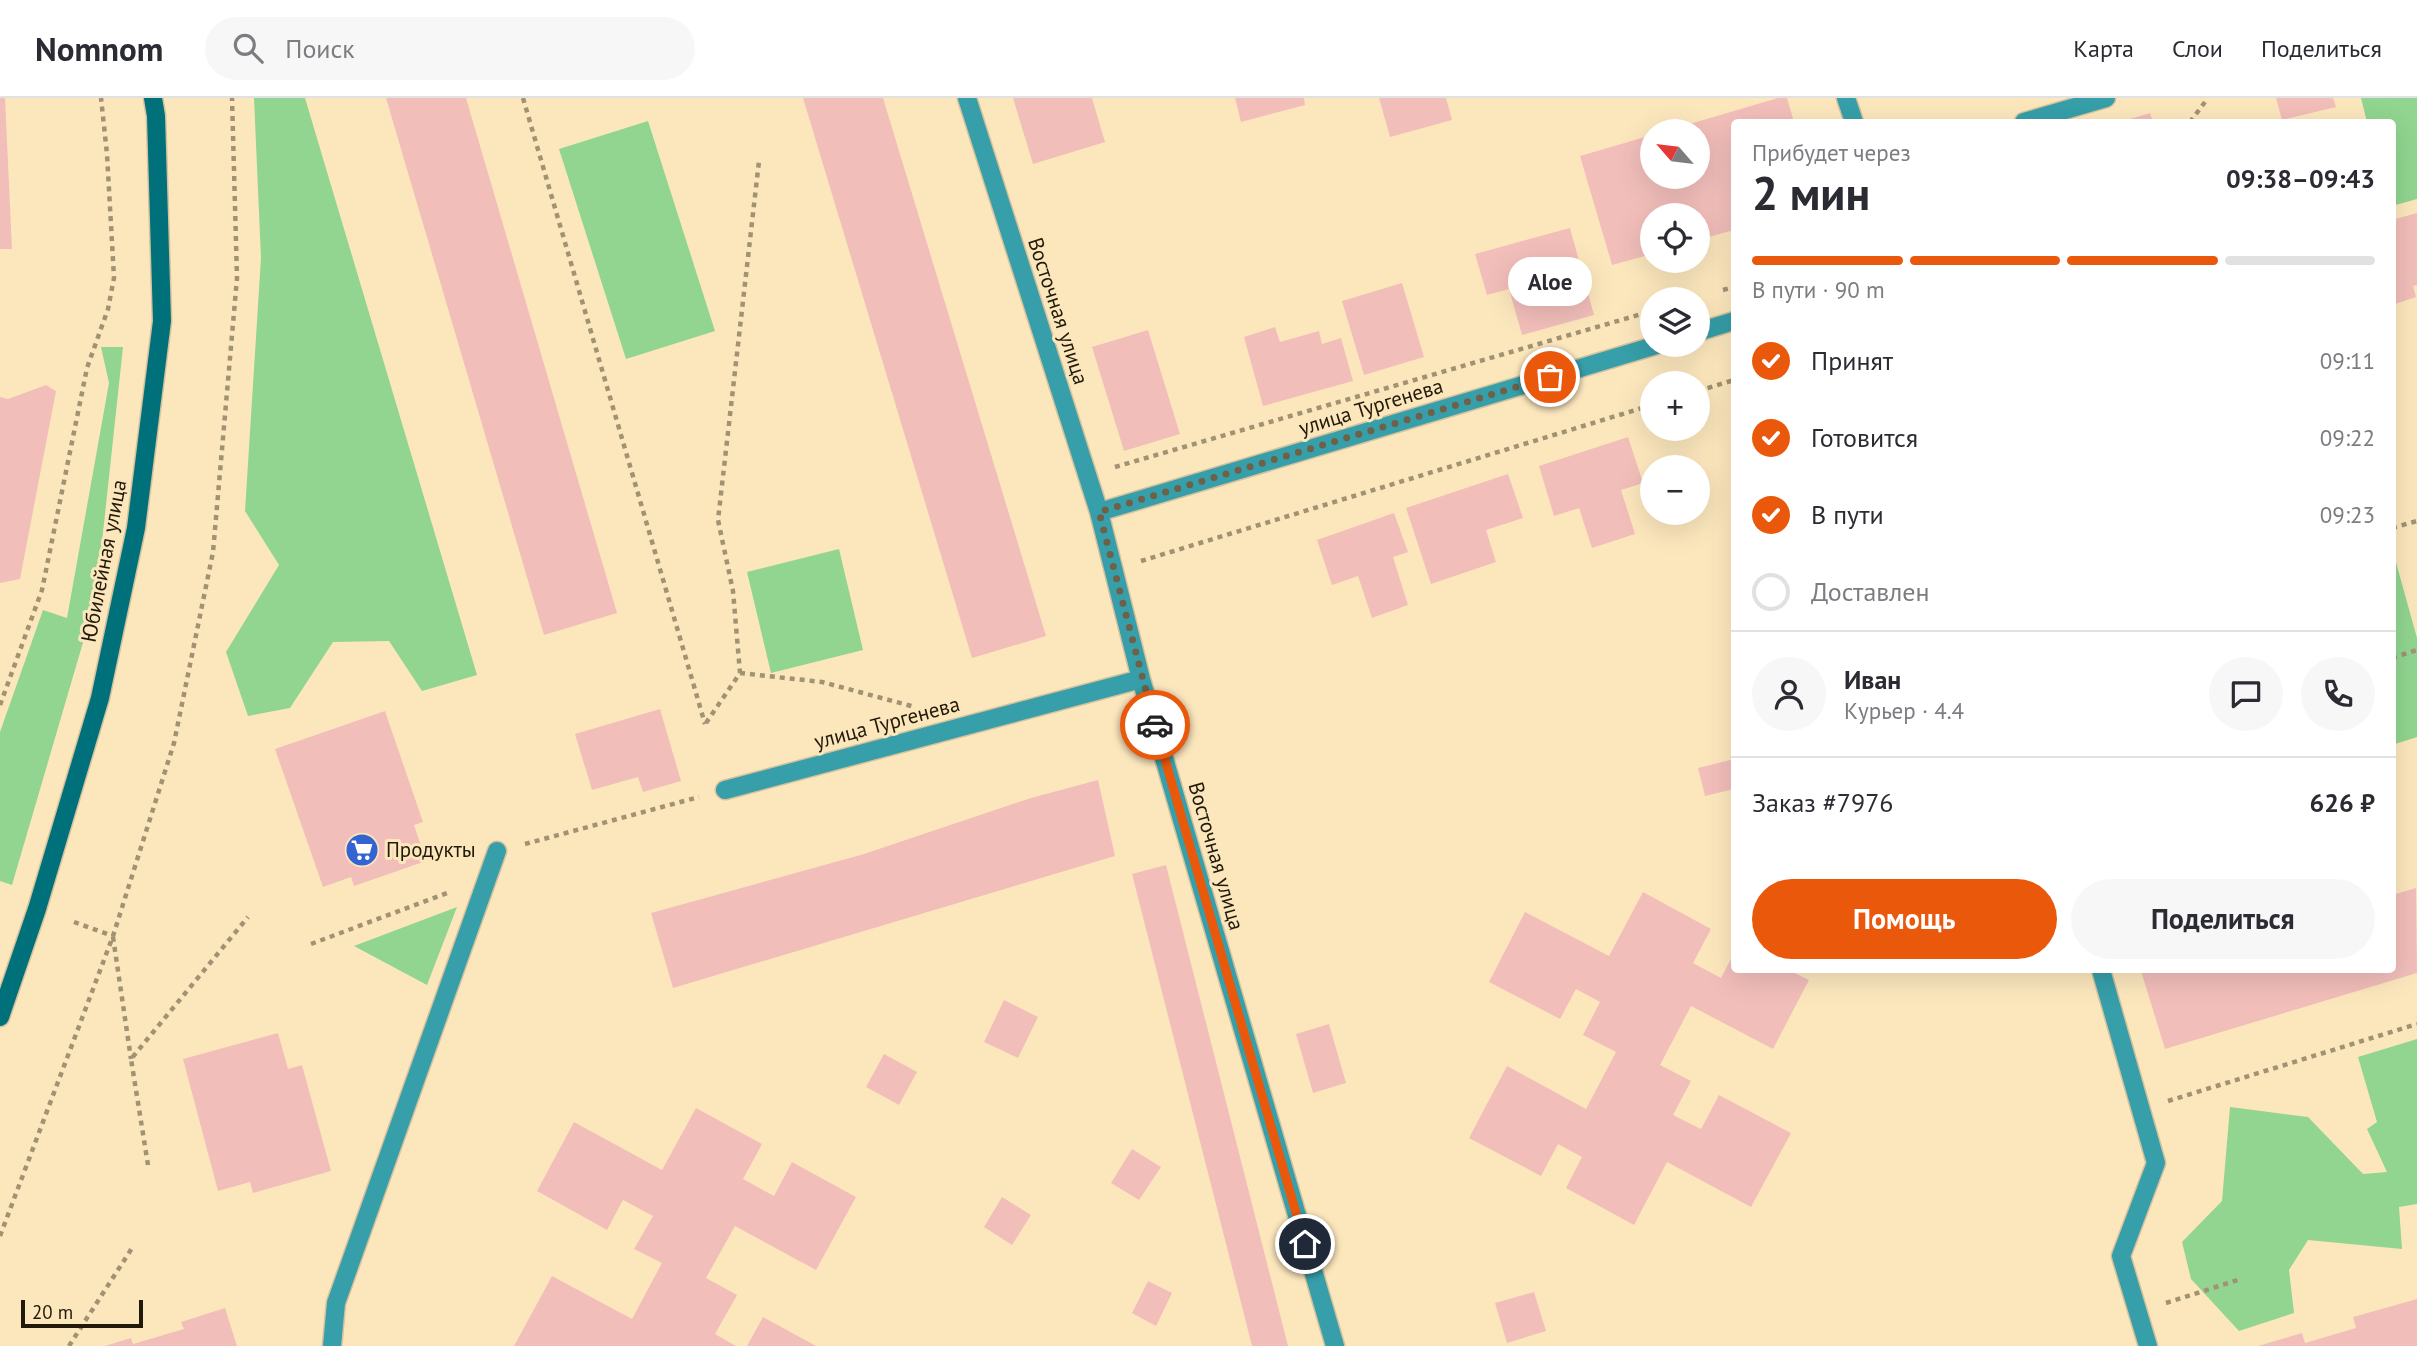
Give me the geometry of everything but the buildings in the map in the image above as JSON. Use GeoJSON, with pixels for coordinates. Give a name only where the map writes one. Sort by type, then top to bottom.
{"type":"FeatureCollection","features":[{"type":"Feature","properties":{"kind":"main road","name":"Юбилейная улица"},"geometry":{"type":"LineString","coordinates":[[0,1017],[37,909],[100,698],[136,528],[162,321],[153,98]]}},
{"type":"Feature","properties":{"kind":"street","name":"Восточная улица"},"geometry":{"type":"LineString","coordinates":[[967,98],[1099,512],[1141,679],[1335,1346]]}},
{"type":"Feature","properties":{"kind":"street"},"geometry":{"type":"LineString","coordinates":[[1846,98],[1853,119]]}},
{"type":"Feature","properties":{"kind":"street"},"geometry":{"type":"LineString","coordinates":[[2034,119],[2106,98]]}},
{"type":"Feature","properties":{"kind":"street"},"geometry":{"type":"LineString","coordinates":[[1710,328],[1731,322]]}},
{"type":"Feature","properties":{"kind":"street","name":"улица Тургенева"},"geometry":{"type":"LineString","coordinates":[[1099,512],[1640,350]]}},
{"type":"Feature","properties":{"kind":"street","name":"улица Тургенева"},"geometry":{"type":"LineString","coordinates":[[725,790],[1141,679]]}},
{"type":"Feature","properties":{"kind":"street"},"geometry":{"type":"LineString","coordinates":[[332,1346],[336,1303],[497,851]]}},
{"type":"Feature","properties":{"kind":"street"},"geometry":{"type":"LineString","coordinates":[[2102,973],[2156,1163],[2121,1256],[2148,1346]]}},
{"type":"Feature","properties":{"kind":"path"},"geometry":{"type":"LineString","coordinates":[[0,705],[42,590],[87,368],[108,309],[114,278],[102,98]]}},
{"type":"Feature","properties":{"kind":"path"},"geometry":{"type":"LineString","coordinates":[[0,1236],[113,936],[174,743],[213,552],[237,278],[232,98]]}},
{"type":"Feature","properties":{"kind":"path"},"geometry":{"type":"LineString","coordinates":[[523,98],[705,724],[740,673],[733,591],[718,520],[759,161]]}},
{"type":"Feature","properties":{"kind":"path"},"geometry":{"type":"LineString","coordinates":[[2192,119],[2208,98]]}},
{"type":"Feature","properties":{"kind":"path"},"geometry":{"type":"LineString","coordinates":[[1087,475],[1640,314]]}},
{"type":"Feature","properties":{"kind":"path"},"geometry":{"type":"LineString","coordinates":[[1710,387],[1731,381]]}},
{"type":"Feature","properties":{"kind":"path"},"geometry":{"type":"LineString","coordinates":[[1113,569],[1640,409]]}},
{"type":"Feature","properties":{"kind":"path"},"geometry":{"type":"LineString","coordinates":[[2396,526],[2417,521]]}},
{"type":"Feature","properties":{"kind":"path"},"geometry":{"type":"LineString","coordinates":[[2396,656],[2417,650]]}},
{"type":"Feature","properties":{"kind":"path"},"geometry":{"type":"LineString","coordinates":[[740,673],[822,682],[915,707]]}},
{"type":"Feature","properties":{"kind":"path"},"geometry":{"type":"LineString","coordinates":[[497,851],[725,790]]}},
{"type":"Feature","properties":{"kind":"path"},"geometry":{"type":"LineString","coordinates":[[311,944],[487,878]]}},
{"type":"Feature","properties":{"kind":"path"},"geometry":{"type":"LineString","coordinates":[[131,1059],[248,917]]}},
{"type":"Feature","properties":{"kind":"path"},"geometry":{"type":"LineString","coordinates":[[74,922],[113,936]]}},
{"type":"Feature","properties":{"kind":"path"},"geometry":{"type":"LineString","coordinates":[[113,936],[148,1165]]}},
{"type":"Feature","properties":{"kind":"path"},"geometry":{"type":"LineString","coordinates":[[2141,1109],[2417,1024]]}},
{"type":"Feature","properties":{"kind":"path"},"geometry":{"type":"LineString","coordinates":[[69,1346],[134,1245]]}},
{"type":"Feature","properties":{"kind":"path"},"geometry":{"type":"LineString","coordinates":[[2138,1312],[2241,1279]]}},
{"type":"Feature","properties":{"kind":"green space"},"geometry":{"type":"Polygon","coordinates":[[[254,98],[305,98],[477,675],[422,691],[389,641],[333,642],[290,708],[248,716],[226,652],[279,565],[245,511],[261,258],[254,98]]]}},
{"type":"Feature","properties":{"kind":"green space"},"geometry":{"type":"Polygon","coordinates":[[[2361,98],[2417,98],[2417,199],[2396,205],[2396,119],[2366,119],[2361,98]]]}},
{"type":"Feature","properties":{"kind":"green space"},"geometry":{"type":"Polygon","coordinates":[[[648,121],[715,331],[626,359],[559,149],[648,121]]]}},
{"type":"Feature","properties":{"kind":"green space"},"geometry":{"type":"Polygon","coordinates":[[[101,347],[123,347],[96,598],[12,885],[0,881],[0,732],[43,610],[67,618],[109,383],[101,347]]]}},
{"type":"Feature","properties":{"kind":"green space"},"geometry":{"type":"Polygon","coordinates":[[[839,549],[863,650],[771,673],[747,572],[839,549]]]}},
{"type":"Feature","properties":{"kind":"green space"},"geometry":{"type":"Polygon","coordinates":[[[2396,562],[2417,638],[2417,737],[2396,744],[2396,562]]]}},
{"type":"Feature","properties":{"kind":"green space"},"geometry":{"type":"Polygon","coordinates":[[[457,907],[427,985],[354,946],[457,907]]]}},
{"type":"Feature","properties":{"kind":"green space"},"geometry":{"type":"Polygon","coordinates":[[[2417,1039],[2417,1204],[2399,1207],[2402,1249],[2308,1240],[2289,1270],[2294,1313],[2239,1331],[2191,1279],[2182,1242],[2222,1201],[2230,1107],[2308,1117],[2363,1174],[2387,1172],[2367,1129],[2377,1122],[2358,1057],[2417,1039]]]}},
{"type":"Feature","properties":{"kind":"way so far"},"geometry":{"type":"LineString","coordinates":[[1155,725],[1099,512],[1550,377]]}},
{"type":"Feature","properties":{"kind":"place","name":"Aloe"},"geometry":{"type":"Point","coordinates":[1550,377]}},
{"type":"Feature","properties":{"kind":"place","name":"Продукты"},"geometry":{"type":"Point","coordinates":[362,850]}},
{"type":"Feature","properties":{"kind":"route"},"geometry":{"type":"LineString","coordinates":[[1155,725],[1305,1244]]}}]}
